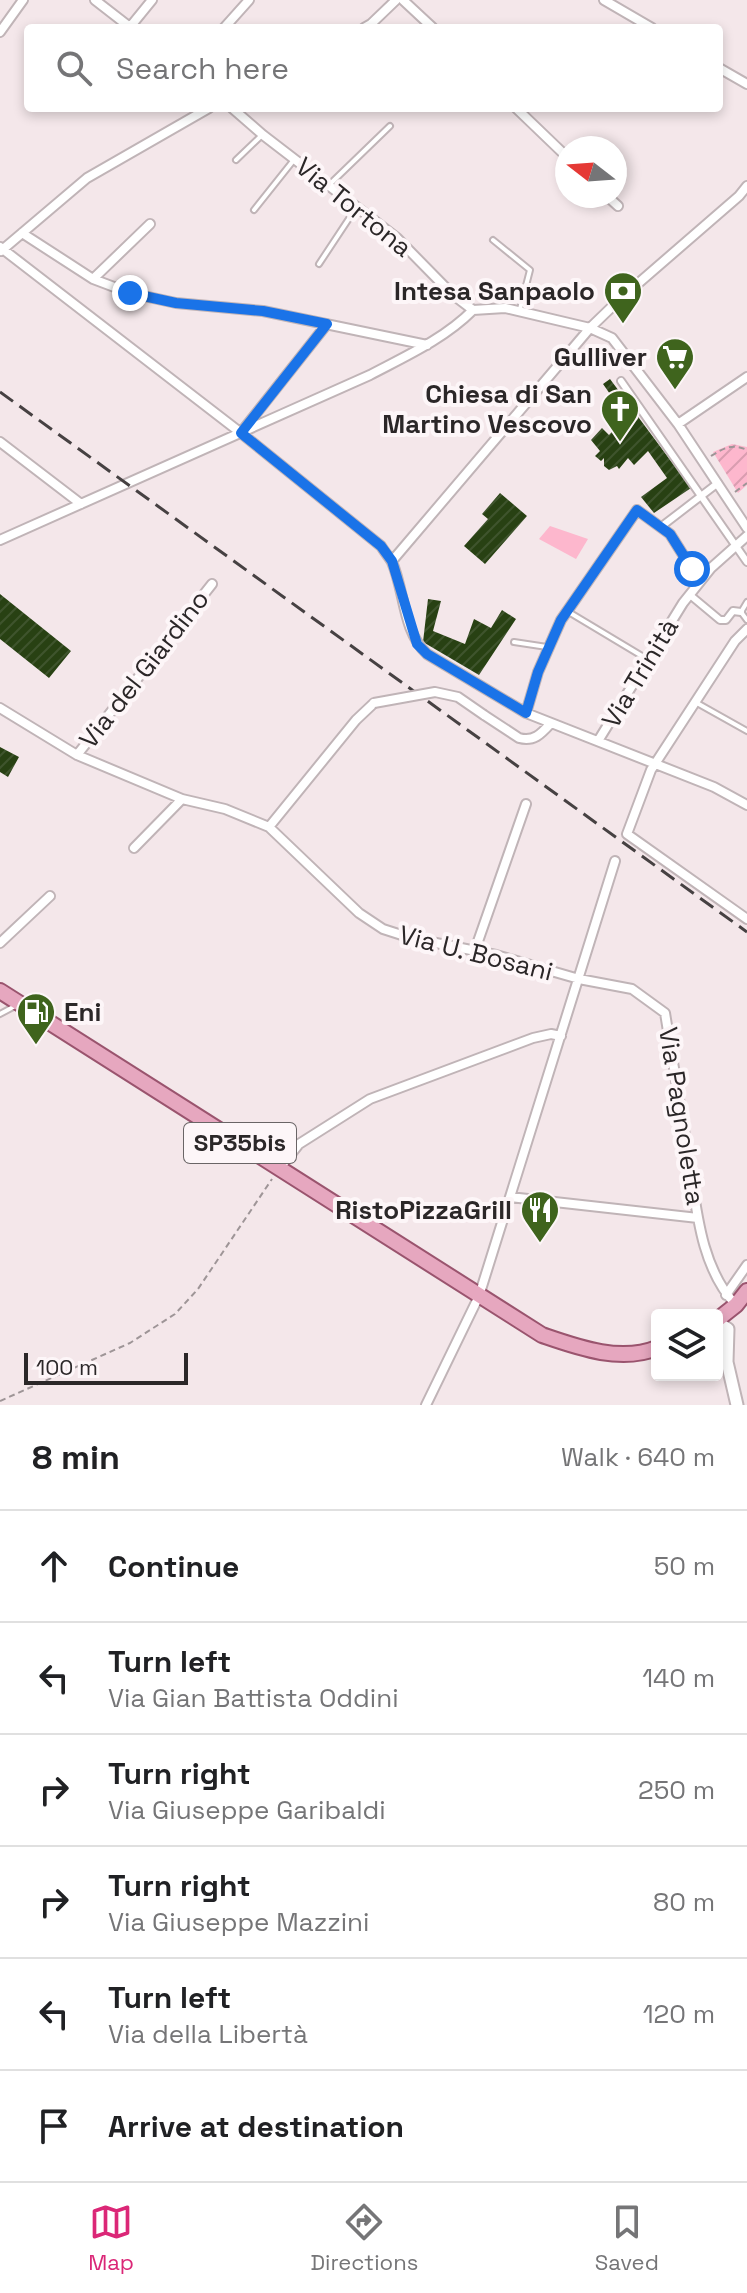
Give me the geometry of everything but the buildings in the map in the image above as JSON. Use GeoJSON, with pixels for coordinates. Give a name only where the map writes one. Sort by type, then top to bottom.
{"type":"FeatureCollection","features":[{"type":"Feature","properties":{"kind":"main road","name":"SP35bis"},"geometry":{"type":"LineString","coordinates":[[0,991],[542,1335],[612,1354],[651,1351]]}},
{"type":"Feature","properties":{"kind":"main road"},"geometry":{"type":"LineString","coordinates":[[723,1319],[731,1300],[747,1291]]}},
{"type":"Feature","properties":{"kind":"street"},"geometry":{"type":"LineString","coordinates":[[0,32],[23,0]]}},
{"type":"Feature","properties":{"kind":"street"},"geometry":{"type":"LineString","coordinates":[[95,0],[126,24]]}},
{"type":"Feature","properties":{"kind":"street"},"geometry":{"type":"LineString","coordinates":[[132,24],[152,0]]}},
{"type":"Feature","properties":{"kind":"street"},"geometry":{"type":"LineString","coordinates":[[228,24],[249,0]]}},
{"type":"Feature","properties":{"kind":"street"},"geometry":{"type":"LineString","coordinates":[[371,24],[396,0]]}},
{"type":"Feature","properties":{"kind":"street"},"geometry":{"type":"LineString","coordinates":[[403,0],[429,24]]}},
{"type":"Feature","properties":{"kind":"street"},"geometry":{"type":"LineString","coordinates":[[604,0],[645,24]]}},
{"type":"Feature","properties":{"kind":"street"},"geometry":{"type":"LineString","coordinates":[[723,70],[747,84]]}},
{"type":"Feature","properties":{"kind":"street"},"geometry":{"type":"LineString","coordinates":[[202,112],[87,178],[1,249],[241,433],[381,546],[392,561],[417,644],[427,654],[526,713],[657,763],[747,805]]}},
{"type":"Feature","properties":{"kind":"street","name":"Via Tortona"},"geometry":{"type":"LineString","coordinates":[[237,112],[397,238],[452,294],[473,310]]}},
{"type":"Feature","properties":{"kind":"street"},"geometry":{"type":"LineString","coordinates":[[520,112],[555,145]]}},
{"type":"Feature","properties":{"kind":"street"},"geometry":{"type":"LineString","coordinates":[[392,561],[590,328],[747,186]]}},
{"type":"Feature","properties":{"kind":"street"},"geometry":{"type":"LineString","coordinates":[[93,279],[150,224]]}},
{"type":"Feature","properties":{"kind":"street"},"geometry":{"type":"LineString","coordinates":[[22,233],[93,279],[130,293],[176,303],[263,311],[427,345]]}},
{"type":"Feature","properties":{"kind":"street"},"geometry":{"type":"LineString","coordinates":[[0,540],[370,375],[427,345],[457,326],[473,310],[505,308],[590,328],[612,338],[678,424],[747,528]]}},
{"type":"Feature","properties":{"kind":"street"},"geometry":{"type":"LineString","coordinates":[[241,433],[327,324]]}},
{"type":"Feature","properties":{"kind":"street"},"geometry":{"type":"LineString","coordinates":[[678,424],[747,377]]}},
{"type":"Feature","properties":{"kind":"street"},"geometry":{"type":"LineString","coordinates":[[621,381],[747,562]]}},
{"type":"Feature","properties":{"kind":"street"},"geometry":{"type":"LineString","coordinates":[[0,442],[81,504]]}},
{"type":"Feature","properties":{"kind":"street"},"geometry":{"type":"LineString","coordinates":[[662,526],[718,483]]}},
{"type":"Feature","properties":{"kind":"street"},"geometry":{"type":"LineString","coordinates":[[526,713],[538,672],[567,611],[637,510],[670,534],[702,579]]}},
{"type":"Feature","properties":{"kind":"street","name":"Via Trinità"},"geometry":{"type":"LineString","coordinates":[[598,741],[690,595],[711,568],[747,536]]}},
{"type":"Feature","properties":{"kind":"street","name":"Via del Giardino"},"geometry":{"type":"LineString","coordinates":[[77,755],[212,584]]}},
{"type":"Feature","properties":{"kind":"street"},"geometry":{"type":"LineString","coordinates":[[690,595],[720,620],[726,620],[733,611],[741,612]]}},
{"type":"Feature","properties":{"kind":"street"},"geometry":{"type":"LineString","coordinates":[[747,629],[735,641],[651,770],[627,834],[747,919]]}},
{"type":"Feature","properties":{"kind":"street"},"geometry":{"type":"LineString","coordinates":[[0,708],[77,755],[182,799],[225,809],[269,827],[356,720],[374,703],[435,692],[447,693],[525,740],[533,739],[551,723]]}},
{"type":"Feature","properties":{"kind":"street"},"geometry":{"type":"LineString","coordinates":[[134,848],[182,799]]}},
{"type":"Feature","properties":{"kind":"street"},"geometry":{"type":"LineString","coordinates":[[475,950],[526,804]]}},
{"type":"Feature","properties":{"kind":"street","name":"Via U. Bosani"},"geometry":{"type":"LineString","coordinates":[[269,827],[371,923],[383,929],[411,938],[496,955],[579,979]]}},
{"type":"Feature","properties":{"kind":"street"},"geometry":{"type":"LineString","coordinates":[[426,1405],[479,1296],[615,861]]}},
{"type":"Feature","properties":{"kind":"street"},"geometry":{"type":"LineString","coordinates":[[0,943],[50,896]]}},
{"type":"Feature","properties":{"kind":"street","name":"Via Pagnoletta"},"geometry":{"type":"LineString","coordinates":[[579,979],[632,989],[665,1013],[698,1218],[708,1256],[731,1300]]}},
{"type":"Feature","properties":{"kind":"street"},"geometry":{"type":"LineString","coordinates":[[279,1169],[299,1144],[370,1099],[533,1038],[551,1034],[561,1036]]}},
{"type":"Feature","properties":{"kind":"street"},"geometry":{"type":"LineString","coordinates":[[510,1197],[698,1218]]}},
{"type":"Feature","properties":{"kind":"street"},"geometry":{"type":"LineString","coordinates":[[731,1300],[747,1265]]}},
{"type":"Feature","properties":{"kind":"street"},"geometry":{"type":"LineString","coordinates":[[723,1337],[737,1405]]}},
{"type":"Feature","properties":{"kind":"street"},"geometry":{"type":"LineString","coordinates":[[723,1356],[727,1362]]}},
{"type":"Feature","properties":{"kind":"lane"},"geometry":{"type":"LineString","coordinates":[[329,185],[390,126]]}},
{"type":"Feature","properties":{"kind":"lane"},"geometry":{"type":"LineString","coordinates":[[236,160],[263,135]]}},
{"type":"Feature","properties":{"kind":"lane"},"geometry":{"type":"LineString","coordinates":[[254,210],[295,159]]}},
{"type":"Feature","properties":{"kind":"lane"},"geometry":{"type":"LineString","coordinates":[[319,264],[358,206]]}},
{"type":"Feature","properties":{"kind":"lane"},"geometry":{"type":"LineString","coordinates":[[493,240],[530,270],[519,311]]}},
{"type":"Feature","properties":{"kind":"lane"},"geometry":{"type":"LineString","coordinates":[[747,602],[741,612],[747,620]]}},
{"type":"Feature","properties":{"kind":"lane"},"geometry":{"type":"LineString","coordinates":[[567,611],[648,660]]}},
{"type":"Feature","properties":{"kind":"lane"},"geometry":{"type":"LineString","coordinates":[[514,642],[549,648]]}},
{"type":"Feature","properties":{"kind":"lane"},"geometry":{"type":"LineString","coordinates":[[696,703],[747,731]]}},
{"type":"Feature","properties":{"kind":"lane"},"geometry":{"type":"LineString","coordinates":[[0,1014],[19,1003]]}},
{"type":"Feature","properties":{"kind":"path"},"geometry":{"type":"LineString","coordinates":[[703,461],[729,447],[747,450]]}},
{"type":"Feature","properties":{"kind":"path"},"geometry":{"type":"LineString","coordinates":[[727,498],[747,483]]}},
{"type":"Feature","properties":{"kind":"path"},"geometry":{"type":"LineString","coordinates":[[0,1401],[130,1343],[175,1314],[198,1289],[279,1169]]}},
{"type":"Feature","properties":{"kind":"shaded area"},"geometry":{"type":"Polygon","coordinates":[[[732,444],[747,447],[747,485],[738,493],[713,452],[732,444]]]}},
{"type":"Feature","properties":{"kind":"shaded area"},"geometry":{"type":"Polygon","coordinates":[[[550,526],[588,539],[576,559],[539,539],[550,526]]]}},
{"type":"Feature","properties":{"kind":"railway"},"geometry":{"type":"LineString","coordinates":[[0,392],[747,932]]}},
{"type":"Feature","properties":{"kind":"place","name":"Intesa Sanpaolo"},"geometry":{"type":"Point","coordinates":[623,325]}},
{"type":"Feature","properties":{"kind":"place","name":"Gulliver"},"geometry":{"type":"Point","coordinates":[675,391]}},
{"type":"Feature","properties":{"kind":"place","name":"Chiesa di San Martino Vescovo"},"geometry":{"type":"Point","coordinates":[620,443]}},
{"type":"Feature","properties":{"kind":"place","name":"Eni"},"geometry":{"type":"Point","coordinates":[36,1046]}},
{"type":"Feature","properties":{"kind":"place","name":"RistoPizzaGrill"},"geometry":{"type":"Point","coordinates":[540,1244]}},
{"type":"Feature","properties":{"kind":"route"},"geometry":{"type":"LineString","coordinates":[[130,293],[176,303],[263,311],[327,324],[241,433],[381,546],[392,561],[411,632],[427,654],[526,713],[538,672],[561,620],[637,510],[670,534],[692,569]]}}]}
